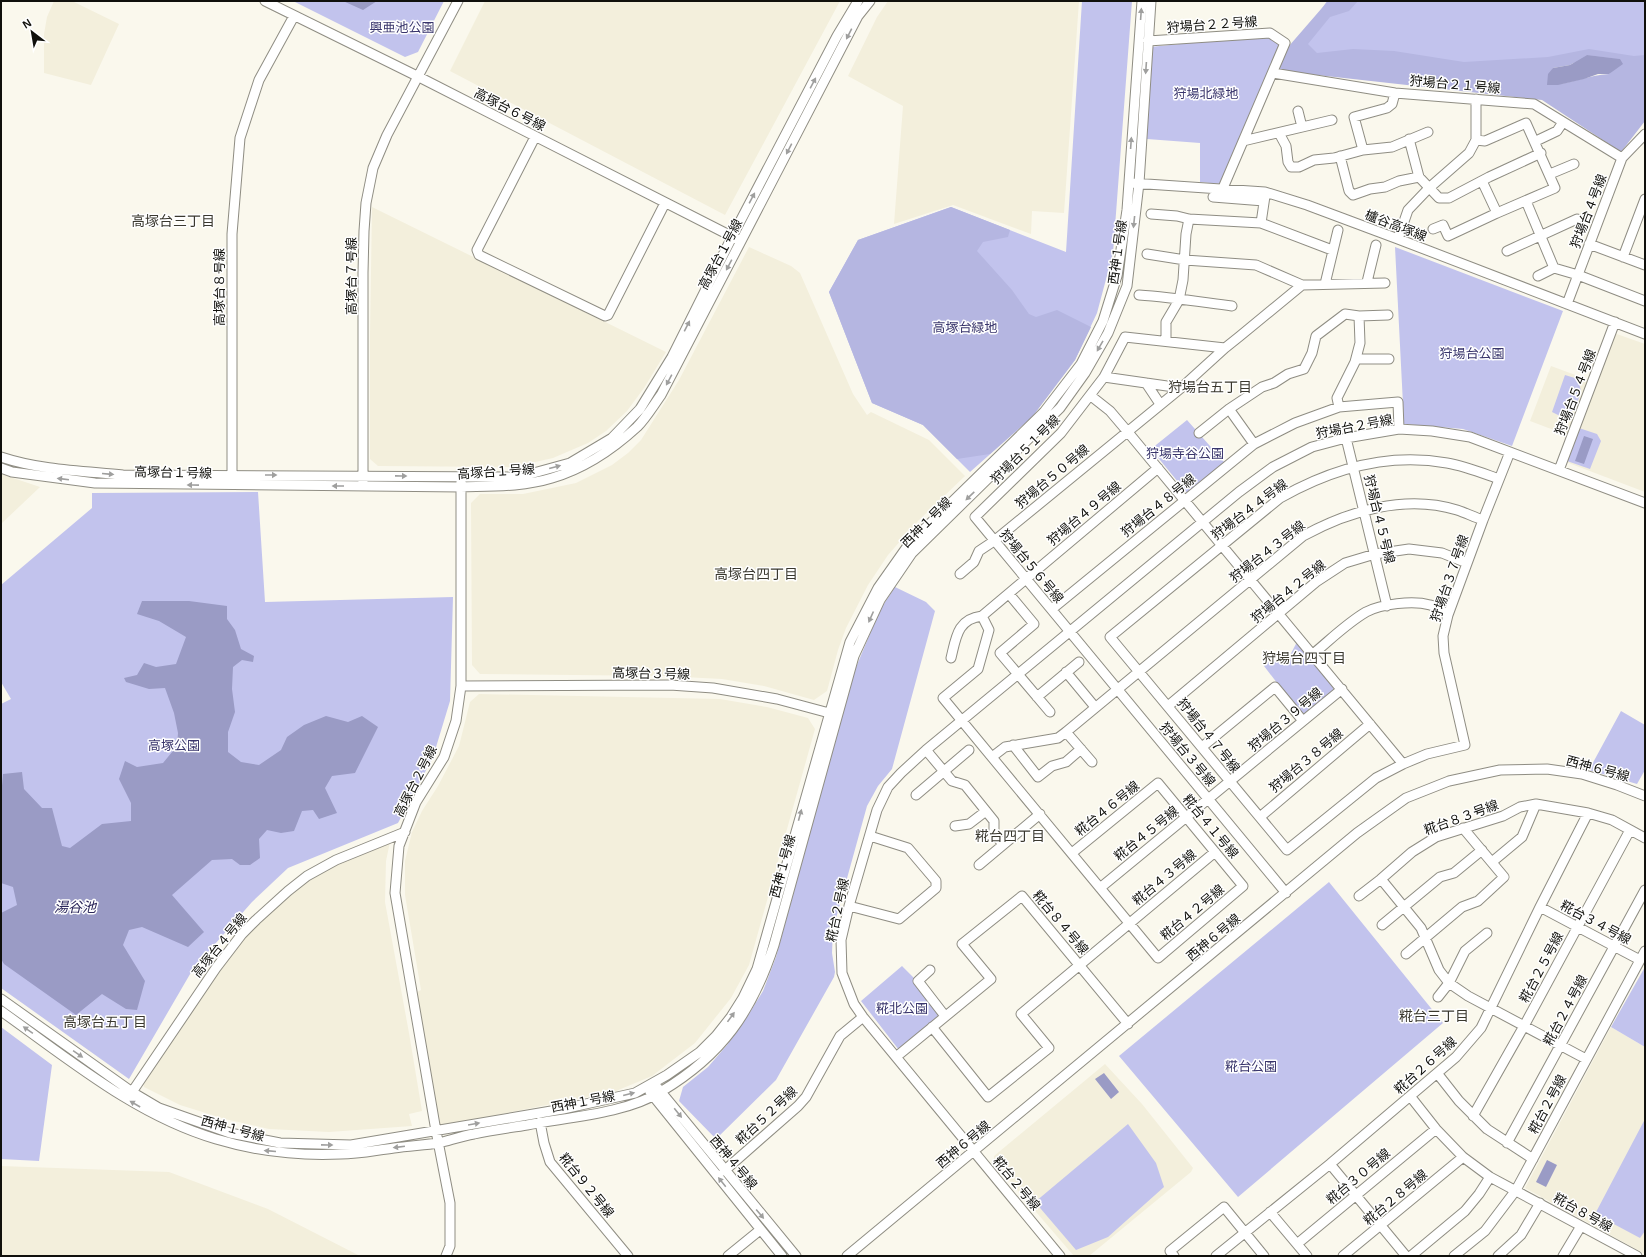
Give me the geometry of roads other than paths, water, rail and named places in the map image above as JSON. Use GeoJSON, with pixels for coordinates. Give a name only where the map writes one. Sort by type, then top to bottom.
{"type":"FeatureCollection","features":[{"type":"Feature","properties":{"kind":"street","name":"高塚台６号線"},"geometry":{"type":"LineString","coordinates":[[265,1],[419,77],[742,241]]}},
{"type":"Feature","properties":{"kind":"street","name":"高塚台７号線"},"geometry":{"type":"LineString","coordinates":[[362,486],[363,273],[366,203],[373,168],[387,135],[458,1]]}},
{"type":"Feature","properties":{"kind":"street","name":"高塚台１号線"},"geometry":{"type":"LineString","coordinates":[[1,457],[20,464],[123,475],[232,474],[519,477],[570,463],[612,438],[640,409],[672,356],[732,237],[837,36],[858,1]]}},
{"type":"Feature","properties":{"kind":"street","name":"高塚台１号線"},"geometry":{"type":"LineString","coordinates":[[1,468],[12,472],[95,484],[461,487],[513,485],[551,479],[569,472],[599,456],[638,426],[661,395],[858,16],[870,1]]}},
{"type":"Feature","properties":{"kind":"street","name":"西神１号線"},"geometry":{"type":"LineString","coordinates":[[1,1011],[135,1104],[177,1126],[216,1139],[257,1150],[300,1153],[341,1154],[438,1143],[474,1134],[616,1110],[657,1094],[697,1067],[714,1052],[752,1000],[764,974],[774,946],[850,642],[878,588],[909,544],[1044,412],[1080,364],[1103,321],[1117,276],[1127,210],[1142,1]]}},
{"type":"Feature","properties":{"kind":"street","name":"西神１号線"},"geometry":{"type":"LineString","coordinates":[[1,999],[132,1092],[159,1108],[230,1133],[280,1143],[351,1145],[563,1109],[635,1093],[667,1075],[700,1052],[728,1022],[743,998],[757,969],[833,714],[854,656],[880,600],[912,553],[1060,408],[1085,373],[1108,333],[1127,286],[1138,183],[1151,1]]}},
{"type":"Feature","properties":{"kind":"street","name":"高塚台８号線"},"geometry":{"type":"LineString","coordinates":[[232,486],[232,234],[240,138],[259,80],[294,16]]}},
{"type":"Feature","properties":{"kind":"street","name":"狩場台２２号線"},"geometry":{"type":"LineString","coordinates":[[1148,41],[1270,33],[1285,43],[1222,188]]}},
{"type":"Feature","properties":{"kind":"street","name":"狩場台２１号線"},"geometry":{"type":"LineString","coordinates":[[1273,73],[1395,93],[1534,104],[1622,158]]}},
{"type":"Feature","properties":{"kind":"street"},"geometry":{"type":"LineString","coordinates":[[1363,150],[1354,117],[1387,108],[1392,104],[1395,93]]}},
{"type":"Feature","properties":{"kind":"street"},"geometry":{"type":"LineString","coordinates":[[1398,239],[1408,210],[1429,188],[1469,153],[1476,140],[1476,99]]}},
{"type":"Feature","properties":{"kind":"street"},"geometry":{"type":"LineString","coordinates":[[1298,111],[1302,127]]}},
{"type":"Feature","properties":{"kind":"street"},"geometry":{"type":"LineString","coordinates":[[1243,141],[1332,120]]}},
{"type":"Feature","properties":{"kind":"street"},"geometry":{"type":"LineString","coordinates":[[1433,229],[1443,225],[1448,236],[1556,188],[1526,122],[1485,141],[1476,140]]}},
{"type":"Feature","properties":{"kind":"street"},"geometry":{"type":"LineString","coordinates":[[1536,142],[1557,131],[1563,122]]}},
{"type":"Feature","properties":{"kind":"street"},"geometry":{"type":"LineString","coordinates":[[1279,133],[1286,146],[1288,162],[1291,167],[1299,167],[1314,160],[1340,156],[1363,150],[1392,147],[1428,132]]}},
{"type":"Feature","properties":{"kind":"street","name":"狩場台４号線"},"geometry":{"type":"LineString","coordinates":[[1567,304],[1622,158],[1645,134]]}},
{"type":"Feature","properties":{"kind":"street"},"geometry":{"type":"LineString","coordinates":[[535,137],[477,250],[479,255],[605,316],[608,315],[665,203]]}},
{"type":"Feature","properties":{"kind":"street"},"geometry":{"type":"LineString","coordinates":[[1409,139],[1419,178],[1439,198],[1449,198],[1541,153]]}},
{"type":"Feature","properties":{"kind":"street"},"geometry":{"type":"LineString","coordinates":[[1340,156],[1349,191],[1353,195],[1370,189],[1385,187],[1399,181],[1419,178]]}},
{"type":"Feature","properties":{"kind":"street"},"geometry":{"type":"LineString","coordinates":[[1550,174],[1574,164]]}},
{"type":"Feature","properties":{"kind":"street"},"geometry":{"type":"LineString","coordinates":[[1482,181],[1497,213]]}},
{"type":"Feature","properties":{"kind":"street","name":"櫨谷高塚線"},"geometry":{"type":"LineString","coordinates":[[1129,182],[1222,188],[1307,206],[1398,239],[1645,334]]}},
{"type":"Feature","properties":{"kind":"street"},"geometry":{"type":"LineString","coordinates":[[1213,197],[1264,197],[1261,223]]}},
{"type":"Feature","properties":{"kind":"street"},"geometry":{"type":"LineString","coordinates":[[1623,257],[1645,199]]}},
{"type":"Feature","properties":{"kind":"street"},"geometry":{"type":"LineString","coordinates":[[1526,201],[1554,268]]}},
{"type":"Feature","properties":{"kind":"street"},"geometry":{"type":"LineString","coordinates":[[1151,214],[1177,216],[1189,219],[1261,223],[1332,250]]}},
{"type":"Feature","properties":{"kind":"street"},"geometry":{"type":"LineString","coordinates":[[1189,219],[1186,234],[1183,280],[1179,300],[1166,322],[1166,341],[1224,348]]}},
{"type":"Feature","properties":{"kind":"street"},"geometry":{"type":"LineString","coordinates":[[1507,251],[1577,219]]}},
{"type":"Feature","properties":{"kind":"street"},"geometry":{"type":"LineString","coordinates":[[1325,284],[1338,230]]}},
{"type":"Feature","properties":{"kind":"street"},"geometry":{"type":"LineString","coordinates":[[1589,244],[1645,266]]}},
{"type":"Feature","properties":{"kind":"street"},"geometry":{"type":"LineString","coordinates":[[1367,282],[1376,245]]}},
{"type":"Feature","properties":{"kind":"street"},"geometry":{"type":"LineString","coordinates":[[1147,254],[1185,260],[1256,265],[1302,285],[1367,282],[1385,283]]}},
{"type":"Feature","properties":{"kind":"street"},"geometry":{"type":"LineString","coordinates":[[1538,276],[1554,268],[1578,275],[1645,301]]}},
{"type":"Feature","properties":{"kind":"street","name":"狩場台５０号線"},"geometry":{"type":"LineString","coordinates":[[960,574],[974,562],[979,551],[994,541],[1181,388],[1224,348],[1302,285]]}},
{"type":"Feature","properties":{"kind":"street"},"geometry":{"type":"LineString","coordinates":[[1139,294],[1232,306]]}},
{"type":"Feature","properties":{"kind":"street"},"geometry":{"type":"LineString","coordinates":[[1199,433],[1229,409],[1262,387],[1274,383],[1288,374],[1304,369],[1312,354],[1316,336],[1345,314],[1359,316],[1388,315]]}},
{"type":"Feature","properties":{"kind":"street"},"geometry":{"type":"LineString","coordinates":[[1339,407],[1337,398],[1356,358],[1360,343],[1359,316]]}},
{"type":"Feature","properties":{"kind":"street","name":"狩場台５４号線"},"geometry":{"type":"LineString","coordinates":[[1559,470],[1615,322]]}},
{"type":"Feature","properties":{"kind":"street","name":"狩場台５１号線"},"geometry":{"type":"LineString","coordinates":[[975,517],[1061,433],[1091,396],[1104,377],[1125,337],[1166,341]]}},
{"type":"Feature","properties":{"kind":"street"},"geometry":{"type":"LineString","coordinates":[[1356,358],[1389,359]]}},
{"type":"Feature","properties":{"kind":"street"},"geometry":{"type":"LineString","coordinates":[[1104,377],[1181,388]]}},
{"type":"Feature","properties":{"kind":"street"},"geometry":{"type":"LineString","coordinates":[[1146,383],[1160,404]]}},
{"type":"Feature","properties":{"kind":"street"},"geometry":{"type":"LineString","coordinates":[[1091,396],[1110,411],[1127,431],[1204,522],[1403,764]]}},
{"type":"Feature","properties":{"kind":"street","name":"狩場台４８号線"},"geometry":{"type":"LineString","coordinates":[[1052,610],[1254,444],[1295,423],[1339,407],[1398,402],[1399,430]]}},
{"type":"Feature","properties":{"kind":"street"},"geometry":{"type":"LineString","coordinates":[[1229,409],[1254,444]]}},
{"type":"Feature","properties":{"kind":"street","name":"狩場台２号線"},"geometry":{"type":"LineString","coordinates":[[1071,632],[1273,467],[1312,447],[1346,438],[1399,430],[1432,431],[1470,437],[1645,503]]}},
{"type":"Feature","properties":{"kind":"street","name":"狩場台４５号線"},"geometry":{"type":"LineString","coordinates":[[1346,438],[1387,606]]}},
{"type":"Feature","properties":{"kind":"street","name":"狩場台３７号線"},"geometry":{"type":"LineString","coordinates":[[1287,850],[1376,778],[1427,754],[1465,745],[1444,653],[1443,636],[1448,615],[1510,452]]}},
{"type":"Feature","properties":{"kind":"street","name":"狩場台４４号線"},"geometry":{"type":"LineString","coordinates":[[1110,637],[1280,498],[1302,485],[1329,474],[1353,467],[1385,461],[1418,460],[1447,463],[1499,479]]}},
{"type":"Feature","properties":{"kind":"street","name":"狩場台４９号線"},"geometry":{"type":"LineString","coordinates":[[951,658],[958,630],[973,618],[982,616],[1158,468]]}},
{"type":"Feature","properties":{"kind":"street","name":"高塚台２号線"},"geometry":{"type":"LineString","coordinates":[[446,1256],[450,1246],[450,1203],[394,893],[399,846],[416,802],[444,757],[456,721],[461,686],[461,477]]}},
{"type":"Feature","properties":{"kind":"street","name":"狩場台４３号線"},"geometry":{"type":"LineString","coordinates":[[992,757],[1005,747],[1058,738],[1303,536],[1325,524],[1364,510],[1400,504],[1434,505],[1456,510],[1483,520]]}},
{"type":"Feature","properties":{"kind":"street","name":"狩場台５６号線"},"geometry":{"type":"LineString","coordinates":[[975,517],[1071,632]]}},
{"type":"Feature","properties":{"kind":"street","name":"狩場台４２号線"},"geometry":{"type":"LineString","coordinates":[[1168,706],[1280,614],[1316,582],[1345,563],[1375,554],[1409,549],[1442,553],[1467,563]]}},
{"type":"Feature","properties":{"kind":"street"},"geometry":{"type":"LineString","coordinates":[[1009,594],[1034,624],[1000,653],[1050,712]]}},
{"type":"Feature","properties":{"kind":"street"},"geometry":{"type":"LineString","coordinates":[[1313,654],[1342,629],[1367,612],[1387,606],[1413,602],[1431,605],[1448,615]]}},
{"type":"Feature","properties":{"kind":"street"},"geometry":{"type":"LineString","coordinates":[[982,616],[989,630],[978,668],[943,698],[1129,923]]}},
{"type":"Feature","properties":{"kind":"street","name":"糀台２号線"},"geometry":{"type":"LineString","coordinates":[[1060,1256],[863,1017],[854,1004],[842,973],[842,940],[877,810],[888,787],[926,750],[1071,632]]}},
{"type":"Feature","properties":{"kind":"street","name":"狩場台３号線"},"geometry":{"type":"LineString","coordinates":[[1071,632],[1286,893]]}},
{"type":"Feature","properties":{"kind":"street","name":"狩場台４７号線"},"geometry":{"type":"LineString","coordinates":[[1110,637],[1140,671],[1287,850]]}},
{"type":"Feature","properties":{"kind":"street"},"geometry":{"type":"LineString","coordinates":[[1037,697],[1079,662]]}},
{"type":"Feature","properties":{"kind":"street"},"geometry":{"type":"LineString","coordinates":[[1066,672],[1095,707]]}},
{"type":"Feature","properties":{"kind":"street","name":"高塚台３号線"},"geometry":{"type":"LineString","coordinates":[[461,686],[670,685],[713,688],[777,698],[833,714]]}},
{"type":"Feature","properties":{"kind":"street"},"geometry":{"type":"LineString","coordinates":[[1202,747],[1275,686],[1303,721]]}},
{"type":"Feature","properties":{"kind":"street","name":"狩場台３９号線"},"geometry":{"type":"LineString","coordinates":[[1209,799],[1342,689]]}},
{"type":"Feature","properties":{"kind":"street","name":"狩場台３８号線"},"geometry":{"type":"LineString","coordinates":[[1260,817],[1370,724]]}},
{"type":"Feature","properties":{"kind":"street"},"geometry":{"type":"LineString","coordinates":[[1066,732],[1092,762]]}},
{"type":"Feature","properties":{"kind":"street"},"geometry":{"type":"LineString","coordinates":[[1013,745],[1038,777],[1052,766],[1066,762],[1081,749]]}},
{"type":"Feature","properties":{"kind":"street"},"geometry":{"type":"LineString","coordinates":[[926,750],[952,781],[965,785],[994,821],[994,832],[1003,845]]}},
{"type":"Feature","properties":{"kind":"street"},"geometry":{"type":"LineString","coordinates":[[916,795],[943,770],[968,750]]}},
{"type":"Feature","properties":{"kind":"street","name":"西神６号線"},"geometry":{"type":"LineString","coordinates":[[847,1256],[1357,833],[1406,798],[1450,781],[1500,770],[1547,769],[1582,774],[1644,791]]}},
{"type":"Feature","properties":{"kind":"street","name":"糀台４１号線"},"geometry":{"type":"LineString","coordinates":[[1158,783],[1243,886]]}},
{"type":"Feature","properties":{"kind":"street","name":"糀台４６号線"},"geometry":{"type":"LineString","coordinates":[[1072,853],[1158,783]]}},
{"type":"Feature","properties":{"kind":"street","name":"糀台４５号線"},"geometry":{"type":"LineString","coordinates":[[1100,888],[1209,799]]}},
{"type":"Feature","properties":{"kind":"street"},"geometry":{"type":"LineString","coordinates":[[1492,862],[1522,837],[1536,804]]}},
{"type":"Feature","properties":{"kind":"street","name":"糀台８３号線"},"geometry":{"type":"LineString","coordinates":[[1359,896],[1412,852],[1436,837],[1503,816],[1520,807],[1536,804],[1588,813],[1612,820],[1645,838]]}},
{"type":"Feature","properties":{"kind":"street"},"geometry":{"type":"LineString","coordinates":[[955,826],[969,824],[986,811]]}},
{"type":"Feature","properties":{"kind":"street","name":"糀台２６号線"},"geometry":{"type":"LineString","coordinates":[[1216,1256],[1330,1164],[1456,1057],[1480,1028],[1588,813]]}},
{"type":"Feature","properties":{"kind":"street"},"geometry":{"type":"LineString","coordinates":[[979,865],[1040,814]]}},
{"type":"Feature","properties":{"kind":"street"},"geometry":{"type":"LineString","coordinates":[[1406,954],[1462,907],[1478,901],[1504,877],[1463,828]]}},
{"type":"Feature","properties":{"kind":"street","name":"糀台２５号線"},"geometry":{"type":"LineString","coordinates":[[1473,1116],[1524,1026],[1630,830]]}},
{"type":"Feature","properties":{"kind":"street","name":"高塚台４号線"},"geometry":{"type":"LineString","coordinates":[[132,1092],[216,968],[242,934],[256,920],[307,876],[336,860],[405,832]]}},
{"type":"Feature","properties":{"kind":"street"},"geometry":{"type":"LineString","coordinates":[[850,906],[899,919],[936,888],[936,881],[908,848],[870,836]]}},
{"type":"Feature","properties":{"kind":"street"},"geometry":{"type":"LineString","coordinates":[[1382,924],[1440,877],[1454,873],[1482,850]]}},
{"type":"Feature","properties":{"kind":"street","name":"糀台４３号線"},"geometry":{"type":"LineString","coordinates":[[932,1026],[988,1097],[1049,1048],[1021,1014],[1215,852]]}},
{"type":"Feature","properties":{"kind":"street"},"geometry":{"type":"LineString","coordinates":[[1381,879],[1421,928],[1438,970],[1449,983],[1468,996],[1586,1059]]}},
{"type":"Feature","properties":{"kind":"street","name":"糀台４２号線"},"geometry":{"type":"LineString","coordinates":[[1129,923],[1158,958],[1243,886]]}},
{"type":"Feature","properties":{"kind":"street","name":"糀台２４号線"},"geometry":{"type":"LineString","coordinates":[[1507,1143],[1645,890]]}},
{"type":"Feature","properties":{"kind":"street","name":"糀台８４号線"},"geometry":{"type":"LineString","coordinates":[[896,1057],[991,979],[962,944],[1022,896],[1128,1024]]}},
{"type":"Feature","properties":{"kind":"street","name":"糀台３４号線"},"geometry":{"type":"LineString","coordinates":[[1540,907],[1640,960]]}},
{"type":"Feature","properties":{"kind":"street"},"geometry":{"type":"LineString","coordinates":[[1438,997],[1449,983],[1465,951],[1487,933]]}},
{"type":"Feature","properties":{"kind":"street","name":"糀台２号線"},"geometry":{"type":"LineString","coordinates":[[1454,1256],[1484,1231],[1516,1190],[1645,951]]}},
{"type":"Feature","properties":{"kind":"street"},"geometry":{"type":"LineString","coordinates":[[930,970],[918,981],[945,1016]]}},
{"type":"Feature","properties":{"kind":"street","name":"糀台５２号線"},"geometry":{"type":"LineString","coordinates":[[724,1171],[802,1102],[840,1036],[863,1017]]}},
{"type":"Feature","properties":{"kind":"street"},"geometry":{"type":"LineString","coordinates":[[1437,1073],[1473,1116],[1487,1129],[1533,1159]]}},
{"type":"Feature","properties":{"kind":"street","name":"西神４号線"},"geometry":{"type":"LineString","coordinates":[[650,1085],[760,1230],[782,1256]]}},
{"type":"Feature","properties":{"kind":"street","name":"西神４号線"},"geometry":{"type":"LineString","coordinates":[[657,1094],[796,1256]]}},
{"type":"Feature","properties":{"kind":"street","name":"糀台８号線"},"geometry":{"type":"LineString","coordinates":[[1410,1096],[1436,1129],[1463,1157],[1490,1177],[1637,1256]]}},
{"type":"Feature","properties":{"kind":"street","name":"糀台９２号線"},"geometry":{"type":"LineString","coordinates":[[540,1122],[544,1143],[550,1162],[628,1256]]}},
{"type":"Feature","properties":{"kind":"street","name":"糀台３０号線"},"geometry":{"type":"LineString","coordinates":[[1297,1244],[1436,1129]]}},
{"type":"Feature","properties":{"kind":"street","name":"糀台２８号線"},"geometry":{"type":"LineString","coordinates":[[1343,1256],[1463,1157]]}},
{"type":"Feature","properties":{"kind":"street"},"geometry":{"type":"LineString","coordinates":[[1330,1164],[1406,1256]]}},
{"type":"Feature","properties":{"kind":"street"},"geometry":{"type":"LineString","coordinates":[[1411,1256],[1465,1211],[1479,1194],[1490,1177]]}},
{"type":"Feature","properties":{"kind":"street"},"geometry":{"type":"LineString","coordinates":[[1498,1256],[1521,1235],[1540,1204]]}},
{"type":"Feature","properties":{"kind":"street"},"geometry":{"type":"LineString","coordinates":[[1174,1256],[1170,1251],[1224,1206],[1244,1233],[1264,1256]]}},
{"type":"Feature","properties":{"kind":"street"},"geometry":{"type":"LineString","coordinates":[[1270,1212],[1307,1256]]}},
{"type":"Feature","properties":{"kind":"street"},"geometry":{"type":"LineString","coordinates":[[1563,1256],[1581,1226]]}},
{"type":"Feature","properties":{"kind":"street"},"geometry":{"type":"LineString","coordinates":[[728,1256],[760,1230]]}},
{"type":"Feature","properties":{"kind":"street"},"geometry":{"type":"LineString","coordinates":[[1616,1256],[1621,1247]]}},
{"type":"Feature","properties":{"kind":"water"},"geometry":{"type":"Polygon","coordinates":[[[343,1],[377,1],[363,10],[343,1]]]}},
{"type":"Feature","properties":{"kind":"water"},"geometry":{"type":"Polygon","coordinates":[[[1587,55],[1620,59],[1623,64],[1609,74],[1598,74],[1558,85],[1547,85],[1548,74],[1553,68],[1570,65],[1587,55]]]}},
{"type":"Feature","properties":{"kind":"water"},"geometry":{"type":"Polygon","coordinates":[[[1584,436],[1593,439],[1584,464],[1575,461],[1584,436]]]}},
{"type":"Feature","properties":{"kind":"water","name":"湯谷池"},"geometry":{"type":"Polygon","coordinates":[[[142,601],[189,601],[227,606],[227,619],[235,630],[241,649],[254,656],[253,662],[242,660],[233,667],[232,689],[235,712],[228,732],[228,752],[241,762],[259,765],[281,750],[287,737],[304,725],[326,716],[348,722],[362,716],[378,727],[355,773],[332,776],[325,788],[337,813],[319,819],[313,810],[302,811],[294,831],[281,833],[267,830],[259,839],[260,858],[250,865],[240,865],[232,859],[212,860],[172,895],[204,932],[188,947],[142,927],[129,930],[123,945],[145,981],[137,1010],[126,1009],[102,994],[76,1015],[4,964],[1,959],[1,913],[17,905],[13,887],[1,883],[1,797],[3,774],[22,772],[24,789],[42,808],[52,808],[62,846],[70,848],[102,824],[131,821],[131,803],[119,779],[125,761],[137,767],[163,763],[177,746],[178,733],[174,713],[165,688],[149,689],[126,682],[124,678],[137,675],[144,663],[156,667],[176,664],[186,637],[159,621],[137,614],[142,601]]]}},
{"type":"Feature","properties":{"kind":"water"},"geometry":{"type":"Polygon","coordinates":[[[1104,1073],[1119,1092],[1111,1099],[1095,1079],[1104,1073]]]}},
{"type":"Feature","properties":{"kind":"water"},"geometry":{"type":"Polygon","coordinates":[[[1547,1160],[1557,1165],[1546,1187],[1536,1182],[1547,1160]]]}},
{"type":"Feature","properties":{"kind":"district","name":"高塚台三丁目"},"geometry":{"type":"Point","coordinates":[173,221]}},
{"type":"Feature","properties":{"kind":"district","name":"狩場台五丁目"},"geometry":{"type":"Point","coordinates":[1210,387]}},
{"type":"Feature","properties":{"kind":"district","name":"高塚台四丁目"},"geometry":{"type":"Point","coordinates":[756,574]}},
{"type":"Feature","properties":{"kind":"district","name":"狩場台四丁目"},"geometry":{"type":"Point","coordinates":[1304,658]}},
{"type":"Feature","properties":{"kind":"district","name":"糀台四丁目"},"geometry":{"type":"Point","coordinates":[1010,836]}},
{"type":"Feature","properties":{"kind":"district","name":"糀台三丁目"},"geometry":{"type":"Point","coordinates":[1434,1016]}},
{"type":"Feature","properties":{"kind":"district","name":"高塚台五丁目"},"geometry":{"type":"Point","coordinates":[105,1022]}},
{"type":"Feature","properties":{"kind":"park label","name":"興亜池公園"},"geometry":{"type":"Point","coordinates":[402,27]}},
{"type":"Feature","properties":{"kind":"park label","name":"狩場北緑地"},"geometry":{"type":"Point","coordinates":[1206,93]}},
{"type":"Feature","properties":{"kind":"park label","name":"高塚台緑地"},"geometry":{"type":"Point","coordinates":[965,327]}},
{"type":"Feature","properties":{"kind":"park label","name":"狩場台公園"},"geometry":{"type":"Point","coordinates":[1472,353]}},
{"type":"Feature","properties":{"kind":"park label","name":"狩場寺谷公園"},"geometry":{"type":"Point","coordinates":[1185,453]}},
{"type":"Feature","properties":{"kind":"park label","name":"高塚公園"},"geometry":{"type":"Point","coordinates":[174,745]}},
{"type":"Feature","properties":{"kind":"park label","name":"糀北公園"},"geometry":{"type":"Point","coordinates":[902,1008]}},
{"type":"Feature","properties":{"kind":"park label","name":"糀台公園"},"geometry":{"type":"Point","coordinates":[1251,1066]}}]}
